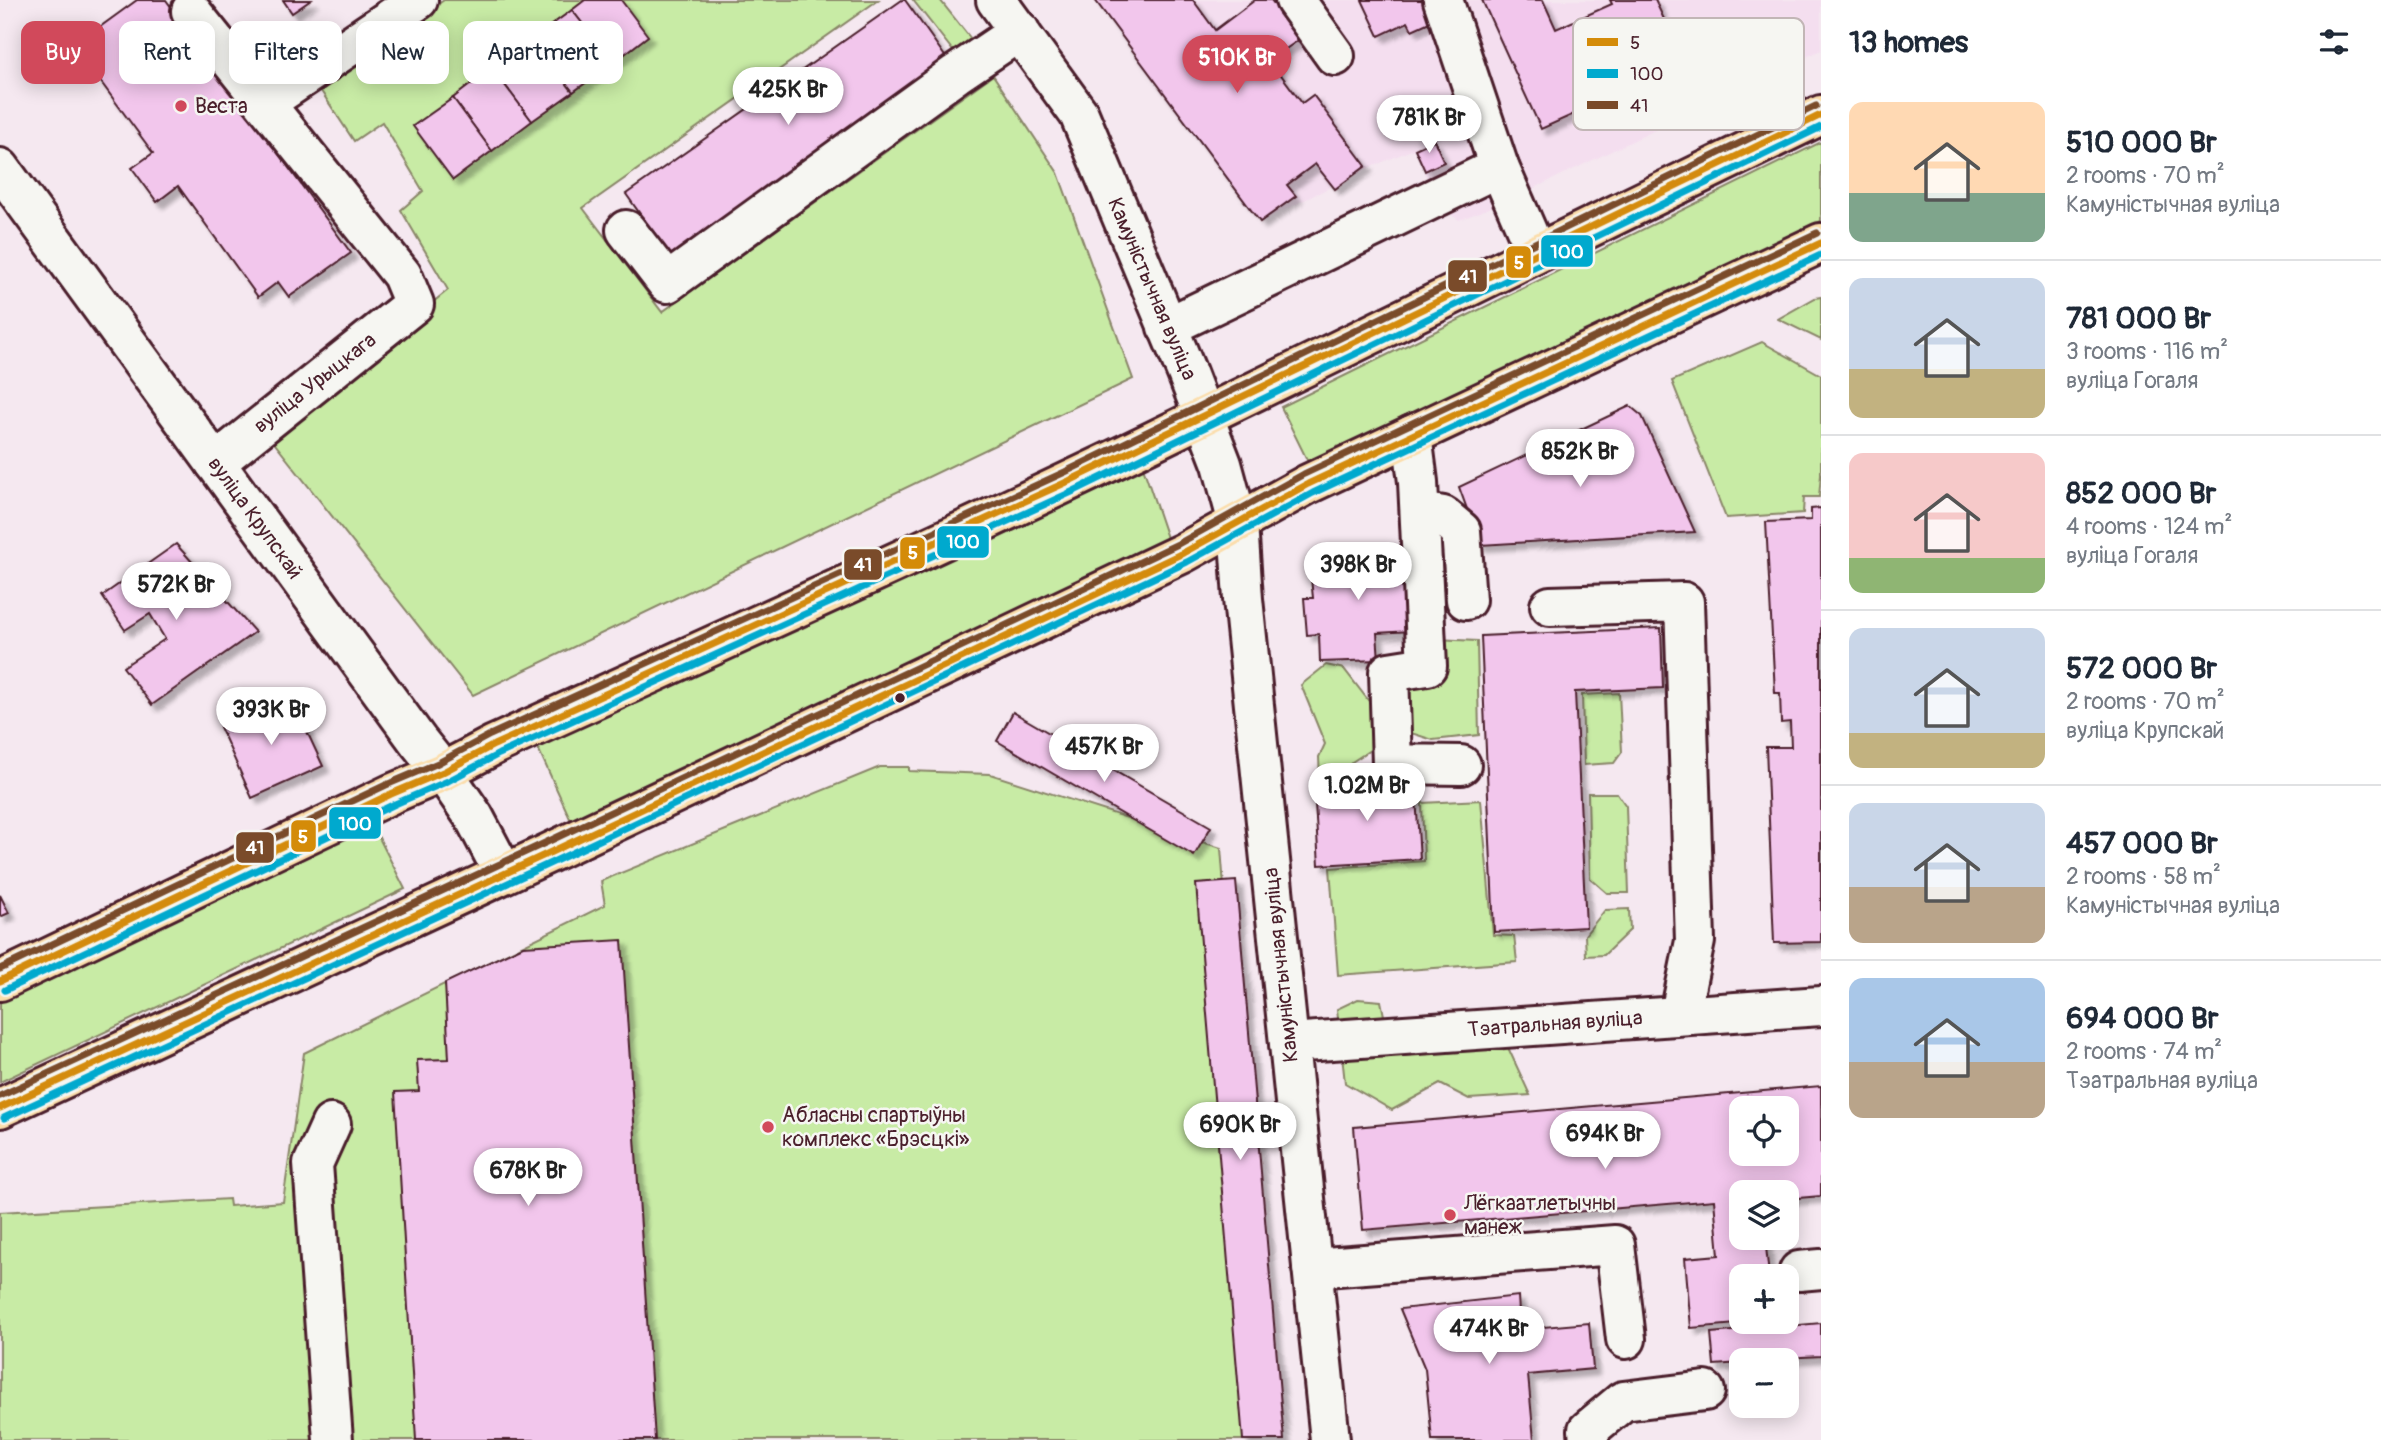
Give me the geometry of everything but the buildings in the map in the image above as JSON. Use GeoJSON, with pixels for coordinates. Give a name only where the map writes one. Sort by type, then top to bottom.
{"type":"FeatureCollection","features":[{"type":"Feature","properties":{"kind":"main road"},"geometry":{"type":"LineString","coordinates":[[1804,123],[1821,115]]}},
{"type":"Feature","properties":{"kind":"main road"},"geometry":{"type":"LineString","coordinates":[[0,981],[391,793],[443,772],[494,745],[928,547],[1790,130]]}},
{"type":"Feature","properties":{"kind":"main road"},"geometry":{"type":"LineString","coordinates":[[0,1108],[1171,559],[1308,484],[1821,243]]}},
{"type":"Feature","properties":{"kind":"street"},"geometry":{"type":"LineString","coordinates":[[191,11],[265,103],[418,0]]}},
{"type":"Feature","properties":{"kind":"street","name":"Камуністычная вуліца"},"geometry":{"type":"LineString","coordinates":[[996,0],[1079,114],[1204,415],[1222,464],[1238,523],[1243,598],[1330,1440]]}},
{"type":"Feature","properties":{"kind":"street"},"geometry":{"type":"LineString","coordinates":[[1295,0],[1335,56]]}},
{"type":"Feature","properties":{"kind":"street"},"geometry":{"type":"LineString","coordinates":[[1443,0],[1499,167],[1536,252]]}},
{"type":"Feature","properties":{"kind":"street"},"geometry":{"type":"LineString","coordinates":[[626,230],[667,283],[1020,30]]}},
{"type":"Feature","properties":{"kind":"street","name":"вуліца Урыцкага"},"geometry":{"type":"LineString","coordinates":[[215,463],[415,304],[402,275],[265,103]]}},
{"type":"Feature","properties":{"kind":"street"},"geometry":{"type":"LineString","coordinates":[[1167,327],[1499,167]]}},
{"type":"Feature","properties":{"kind":"street","name":"вуліца Крупскай"},"geometry":{"type":"LineString","coordinates":[[0,168],[443,772],[474,817],[503,872]]}},
{"type":"Feature","properties":{"kind":"street"},"geometry":{"type":"LineString","coordinates":[[1412,435],[1420,512],[1427,666],[1389,672],[1392,764],[1461,765]]}},
{"type":"Feature","properties":{"kind":"street"},"geometry":{"type":"LineString","coordinates":[[1420,512],[1443,516],[1461,531],[1465,600]]}},
{"type":"Feature","properties":{"kind":"street"},"geometry":{"type":"LineString","coordinates":[[1550,606],[1684,602],[1695,942],[1680,1014]]}},
{"type":"Feature","properties":{"kind":"street","name":"Тэатральная вуліца"},"geometry":{"type":"LineString","coordinates":[[1289,1043],[1821,1006]]}},
{"type":"Feature","properties":{"kind":"street"},"geometry":{"type":"LineString","coordinates":[[331,1124],[313,1164],[333,1440]]}},
{"type":"Feature","properties":{"kind":"street"},"geometry":{"type":"LineString","coordinates":[[1312,1268],[1615,1245],[1626,1339]]}},
{"type":"Feature","properties":{"kind":"street"},"geometry":{"type":"LineString","coordinates":[[1589,1440],[1588,1430],[1623,1401],[1705,1391]]}},
{"type":"Feature","properties":{"kind":"shaded area"},"geometry":{"type":"Polygon","coordinates":[[[1095,0],[1821,0],[1821,50],[1804,58],[1804,18],[1573,18],[1573,130],[1655,130],[1512,199],[1459,220],[1441,208],[1414,149],[1373,166],[1260,222],[1095,0]]]}},
{"type":"Feature","properties":{"kind":"green space"},"geometry":{"type":"Polygon","coordinates":[[[444,0],[878,0],[583,208],[662,312],[993,75],[1058,173],[1133,379],[473,695],[268,435],[448,290],[401,210],[423,191],[382,122],[354,141],[319,88],[325,84],[342,84],[342,72],[356,62],[356,84],[449,84],[449,21],[414,21],[444,0]]]}},
{"type":"Feature","properties":{"kind":"green space"},"geometry":{"type":"Polygon","coordinates":[[[913,0],[940,0],[975,44],[957,56],[913,0]]]}},
{"type":"Feature","properties":{"kind":"green space"},"geometry":{"type":"Polygon","coordinates":[[[1821,142],[1821,221],[1312,470],[1281,407],[1821,142]]]}},
{"type":"Feature","properties":{"kind":"green space"},"geometry":{"type":"Polygon","coordinates":[[[1821,297],[1821,340],[1778,319],[1815,298],[1821,297]]]}},
{"type":"Feature","properties":{"kind":"green space"},"geometry":{"type":"Polygon","coordinates":[[[1762,342],[1821,375],[1819,497],[1804,497],[1803,513],[1726,518],[1672,381],[1762,342]]]}},
{"type":"Feature","properties":{"kind":"green space"},"geometry":{"type":"Polygon","coordinates":[[[1142,464],[1168,541],[572,823],[537,746],[1142,464]]]}},
{"type":"Feature","properties":{"kind":"green space"},"geometry":{"type":"Polygon","coordinates":[[[1436,639],[1477,641],[1479,735],[1433,740],[1411,733],[1403,708],[1412,689],[1439,679],[1436,639]]]}},
{"type":"Feature","properties":{"kind":"green space"},"geometry":{"type":"Polygon","coordinates":[[[1326,665],[1344,669],[1371,704],[1376,746],[1352,762],[1339,781],[1320,778],[1319,757],[1325,744],[1301,685],[1326,665]]]}},
{"type":"Feature","properties":{"kind":"green space"},"geometry":{"type":"Polygon","coordinates":[[[1619,693],[1622,752],[1614,763],[1584,765],[1582,695],[1619,693]]]}},
{"type":"Feature","properties":{"kind":"green space","name":"Абласны спартыўны комплекс «Брэсцкі»"},"geometry":{"type":"Polygon","coordinates":[[[880,767],[909,767],[909,771],[990,774],[1221,848],[1267,1440],[0,1440],[0,1212],[229,1199],[230,1206],[283,1202],[304,1053],[605,905],[601,881],[880,767]]]}},
{"type":"Feature","properties":{"kind":"green space"},"geometry":{"type":"Polygon","coordinates":[[[1588,793],[1617,793],[1626,806],[1629,893],[1607,893],[1590,878],[1588,793]]]}},
{"type":"Feature","properties":{"kind":"green space"},"geometry":{"type":"Polygon","coordinates":[[[1481,800],[1493,935],[1514,936],[1517,962],[1338,975],[1330,868],[1424,861],[1422,803],[1481,800]]]}},
{"type":"Feature","properties":{"kind":"green space"},"geometry":{"type":"Polygon","coordinates":[[[370,820],[405,889],[0,1082],[0,995],[370,820]]]}},
{"type":"Feature","properties":{"kind":"green space"},"geometry":{"type":"Polygon","coordinates":[[[1629,909],[1630,930],[1604,955],[1586,956],[1585,935],[1605,910],[1629,909]]]}},
{"type":"Feature","properties":{"kind":"green space"},"geometry":{"type":"Polygon","coordinates":[[[1358,999],[1381,1001],[1390,1045],[1505,1041],[1530,1095],[1469,1099],[1440,1084],[1392,1110],[1345,1083],[1337,1009],[1358,999]]]}},
{"type":"Feature","properties":{"kind":"transit line","name":"41"},"geometry":{"type":"LineString","coordinates":[[1804,112],[1816,106]]}},
{"type":"Feature","properties":{"kind":"transit line","name":"5"},"geometry":{"type":"LineString","coordinates":[[1804,123],[1821,115]]}},
{"type":"Feature","properties":{"kind":"transit line","name":"100"},"geometry":{"type":"LineString","coordinates":[[5,990],[448,781],[499,754],[1074,491],[1821,127]]}},
{"type":"Feature","properties":{"kind":"transit line","name":"41"},"geometry":{"type":"LineString","coordinates":[[0,969],[386,785],[438,763],[490,735],[1065,472],[1767,130]]}},
{"type":"Feature","properties":{"kind":"transit line","name":"5"},"geometry":{"type":"LineString","coordinates":[[0,981],[391,794],[443,772],[494,745],[1069,481],[1790,130]]}},
{"type":"Feature","properties":{"kind":"transit line","name":"41"},"geometry":{"type":"LineString","coordinates":[[0,1096],[545,843],[1178,544],[1304,474],[1817,233]]}},
{"type":"Feature","properties":{"kind":"transit line","name":"5"},"geometry":{"type":"LineString","coordinates":[[0,1108],[549,853],[1183,553],[1308,484],[1821,243]]}},
{"type":"Feature","properties":{"kind":"transit line","name":"100"},"geometry":{"type":"LineString","coordinates":[[4,1118],[1187,562],[1313,493],[1821,255]]}},
{"type":"Feature","properties":{"kind":"place","name":"Веста"},"geometry":{"type":"Point","coordinates":[181,106]}},
{"type":"Feature","properties":{"kind":"place","name":"Абласны спартыўны комплекс «Брэсцкі»"},"geometry":{"type":"Point","coordinates":[768,1127]}},
{"type":"Feature","properties":{"kind":"place","name":"Лёгкаатлетычны манеж"},"geometry":{"type":"Point","coordinates":[1450,1215]}}]}
